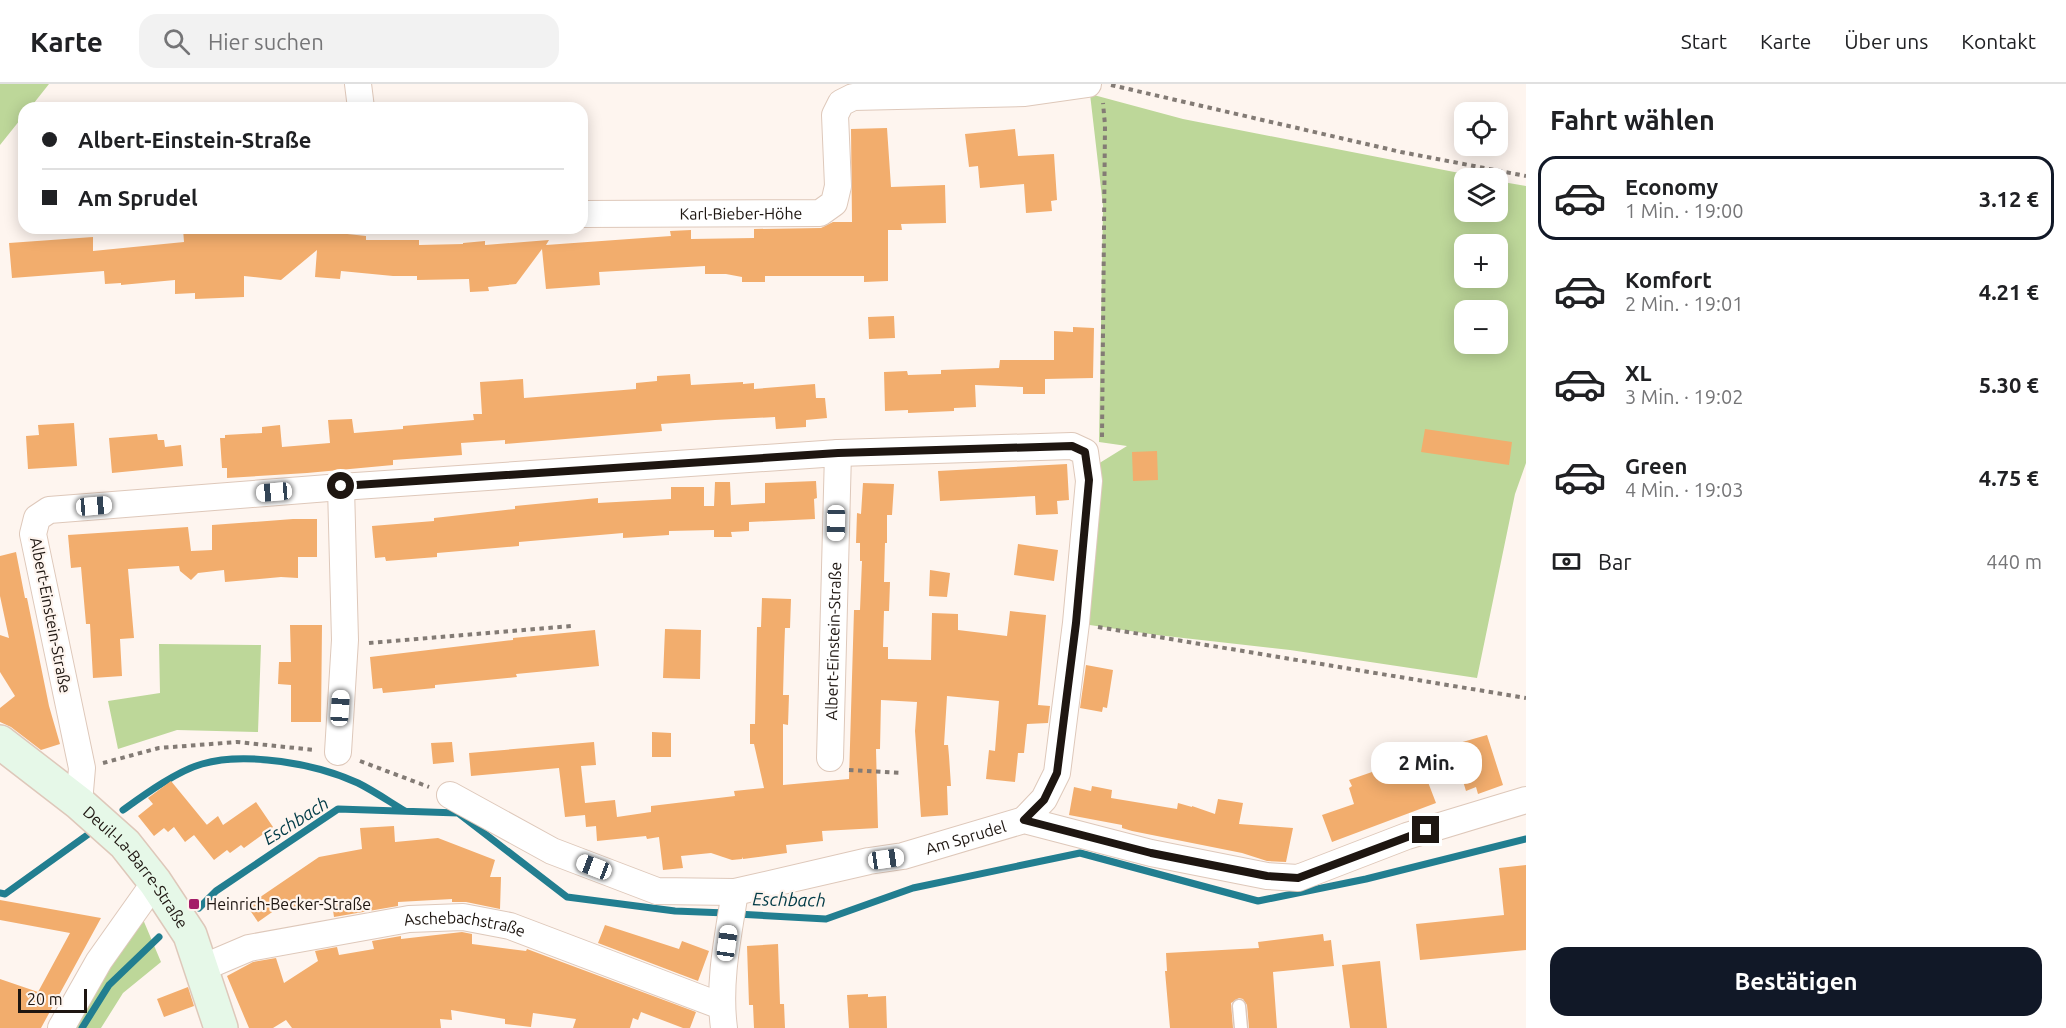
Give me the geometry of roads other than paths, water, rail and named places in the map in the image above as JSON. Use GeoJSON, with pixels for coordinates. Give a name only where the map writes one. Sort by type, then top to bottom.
{"type":"FeatureCollection","features":[{"type":"Feature","properties":{"kind":"street"},"geometry":{"type":"LineString","coordinates":[[358,84],[360,102]]}},
{"type":"Feature","properties":{"kind":"street","name":"Karl-Bieber-Höhe"},"geometry":{"type":"LineString","coordinates":[[588,214],[820,213],[834,203],[838,186],[835,115],[841,103],[853,98],[1095,89]]}},
{"type":"Feature","properties":{"kind":"street","name":"Albert-Einstein-Straße"},"geometry":{"type":"LineString","coordinates":[[79,802],[82,768],[33,534],[37,518],[49,510],[341,486],[838,453],[1072,446],[1085,452],[1089,480],[1076,623],[1057,773],[1044,800],[1024,820]]}},
{"type":"Feature","properties":{"kind":"street","name":"Albert-Einstein-Straße"},"geometry":{"type":"LineString","coordinates":[[830,758],[838,453]]}},
{"type":"Feature","properties":{"kind":"street"},"geometry":{"type":"LineString","coordinates":[[338,753],[345,640],[341,486]]}},
{"type":"Feature","properties":{"kind":"street","name":"Deuil-La-Barre-Straße"},"geometry":{"type":"LineString","coordinates":[[0,742],[79,802],[125,843],[155,882],[190,935],[221,1028]]}},
{"type":"Feature","properties":{"kind":"street","name":"Am Sprudel"},"geometry":{"type":"LineString","coordinates":[[450,795],[552,851],[657,891],[735,892],[870,861],[903,856],[1024,820],[1151,853],[1267,876],[1298,878],[1407,836],[1526,800]]}},
{"type":"Feature","properties":{"kind":"street"},"geometry":{"type":"LineString","coordinates":[[61,1028],[99,961],[155,882]]}},
{"type":"Feature","properties":{"kind":"street"},"geometry":{"type":"LineString","coordinates":[[723,1017],[727,943],[735,892]]}},
{"type":"Feature","properties":{"kind":"street","name":"Aschebachstraße"},"geometry":{"type":"LineString","coordinates":[[202,968],[249,948],[409,919],[463,916],[510,926],[723,1017]]}},
{"type":"Feature","properties":{"kind":"lane"},"geometry":{"type":"LineString","coordinates":[[1239,1006],[1241,1028]]}},
{"type":"Feature","properties":{"kind":"waterway"},"geometry":{"type":"LineString","coordinates":[[123,810],[161,784],[192,767],[220,760],[260,759],[302,765],[341,776],[358,783],[405,811]]}},
{"type":"Feature","properties":{"kind":"waterway","name":"Eschbach"},"geometry":{"type":"LineString","coordinates":[[199,908],[216,891],[338,809],[458,813],[567,897],[675,911],[726,913]]}},
{"type":"Feature","properties":{"kind":"waterway"},"geometry":{"type":"LineString","coordinates":[[0,893],[5,894],[90,833]]}},
{"type":"Feature","properties":{"kind":"waterway","name":"Eschbach"},"geometry":{"type":"LineString","coordinates":[[737,914],[826,919],[913,888],[1080,853],[1258,901],[1366,879],[1526,839]]}},
{"type":"Feature","properties":{"kind":"waterway","name":"Eschbach"},"geometry":{"type":"LineString","coordinates":[[82,1028],[109,985],[159,937]]}},
{"type":"Feature","properties":{"kind":"place","name":"Heinrich-Becker-Straße"},"geometry":{"type":"Point","coordinates":[194,904]}}]}
